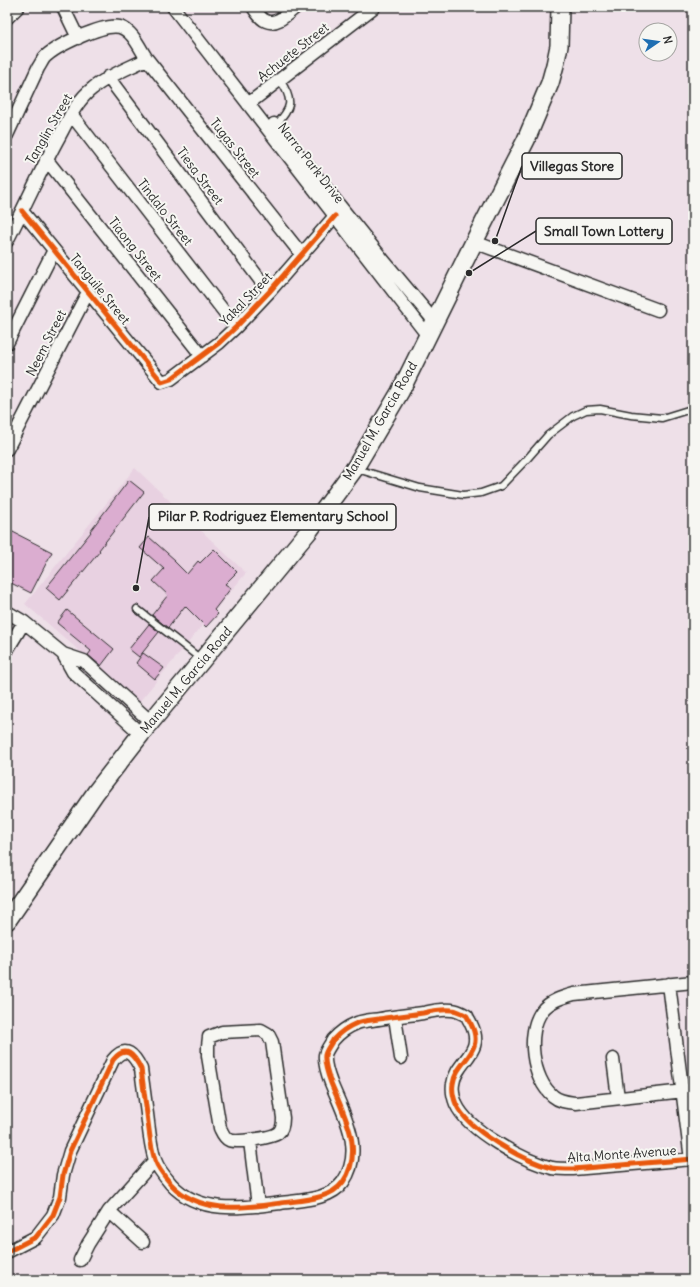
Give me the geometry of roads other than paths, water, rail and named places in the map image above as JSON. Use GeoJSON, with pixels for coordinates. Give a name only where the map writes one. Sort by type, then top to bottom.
{"type":"FeatureCollection","features":[{"type":"Feature","properties":{"kind":"main road","name":"Manuel M. Garcia Road"},"geometry":{"type":"LineString","coordinates":[[7,921],[96,792],[146,728],[308,532],[355,468],[400,392],[526,140],[550,83],[555,65],[559,46],[560,7]]}},
{"type":"Feature","properties":{"kind":"street"},"geometry":{"type":"LineString","coordinates":[[7,18],[18,7]]}},
{"type":"Feature","properties":{"kind":"street"},"geometry":{"type":"LineString","coordinates":[[62,7],[78,38]]}},
{"type":"Feature","properties":{"kind":"street","name":"Narra Park Drive"},"geometry":{"type":"LineString","coordinates":[[172,7],[251,102],[335,216],[432,329]]}},
{"type":"Feature","properties":{"kind":"street","name":"Narra Park Drive"},"geometry":{"type":"LineString","coordinates":[[182,7],[251,102]]}},
{"type":"Feature","properties":{"kind":"street"},"geometry":{"type":"LineString","coordinates":[[253,7],[265,21],[270,22],[280,19],[296,7]]}},
{"type":"Feature","properties":{"kind":"street","name":"Achuete Street"},"geometry":{"type":"LineString","coordinates":[[251,102],[374,7]]}},
{"type":"Feature","properties":{"kind":"street","name":"Tugas Street"},"geometry":{"type":"LineString","coordinates":[[7,135],[44,58],[62,45],[98,29],[119,27],[129,32],[147,59],[302,255]]}},
{"type":"Feature","properties":{"kind":"street","name":"Tanglin Street"},"geometry":{"type":"LineString","coordinates":[[7,241],[46,159],[80,100],[92,88],[108,77],[147,59]]}},
{"type":"Feature","properties":{"kind":"street","name":"Tiesa Street"},"geometry":{"type":"LineString","coordinates":[[108,77],[269,292]]}},
{"type":"Feature","properties":{"kind":"street","name":"Tindalo Street"},"geometry":{"type":"LineString","coordinates":[[71,114],[236,327]]}},
{"type":"Feature","properties":{"kind":"street","name":"Narra Park Drive"},"geometry":{"type":"LineString","coordinates":[[272,129],[384,261],[432,329]]}},
{"type":"Feature","properties":{"kind":"street","name":"Tiaong Street"},"geometry":{"type":"LineString","coordinates":[[46,159],[202,356]]}},
{"type":"Feature","properties":{"kind":"street","name":"Tanguile Street"},"geometry":{"type":"LineString","coordinates":[[22,211],[162,382]]}},
{"type":"Feature","properties":{"kind":"street","name":"Yakal Street"},"geometry":{"type":"LineString","coordinates":[[162,382],[171,379],[202,356],[236,327],[302,255],[335,216]]}},
{"type":"Feature","properties":{"kind":"street"},"geometry":{"type":"LineString","coordinates":[[474,242],[658,310]]}},
{"type":"Feature","properties":{"kind":"street"},"geometry":{"type":"LineString","coordinates":[[8,338],[54,250]]}},
{"type":"Feature","properties":{"kind":"street","name":"Neem Street"},"geometry":{"type":"LineString","coordinates":[[7,450],[88,292]]}},
{"type":"Feature","properties":{"kind":"street"},"geometry":{"type":"LineString","coordinates":[[7,612],[24,622],[63,654],[73,672],[146,728]]}},
{"type":"Feature","properties":{"kind":"street"},"geometry":{"type":"LineString","coordinates":[[7,650],[24,622]]}},
{"type":"Feature","properties":{"kind":"street"},"geometry":{"type":"LineString","coordinates":[[688,1090],[576,1102],[562,1102],[553,1096],[544,1085],[538,1071],[533,1050],[533,1033],[536,1021],[542,1009],[560,998],[574,994],[693,982]]}},
{"type":"Feature","properties":{"kind":"street"},"geometry":{"type":"LineString","coordinates":[[669,984],[688,1090],[692,1160]]}},
{"type":"Feature","properties":{"kind":"street","name":"Alta Monte Avenue"},"geometry":{"type":"LineString","coordinates":[[7,1252],[36,1237],[54,1215],[60,1197],[70,1152],[113,1060],[117,1055],[126,1052],[133,1055],[141,1069],[149,1129],[155,1160],[164,1176],[177,1191],[191,1200],[224,1208],[258,1206],[314,1198],[331,1192],[342,1184],[351,1167],[353,1153],[351,1134],[328,1076],[325,1054],[341,1031],[357,1023],[438,1010],[453,1010],[467,1016],[475,1031],[475,1042],[468,1059],[457,1072],[453,1083],[456,1105],[466,1118],[483,1133],[515,1154],[554,1168],[566,1169],[692,1160]]}},
{"type":"Feature","properties":{"kind":"street"},"geometry":{"type":"LineString","coordinates":[[395,1017],[401,1058]]}},
{"type":"Feature","properties":{"kind":"street"},"geometry":{"type":"LineString","coordinates":[[261,1030],[268,1034],[272,1042],[283,1118],[282,1126],[279,1133],[250,1141],[229,1141],[225,1138],[220,1128],[208,1056],[209,1037],[215,1034],[222,1032],[261,1030]]}},
{"type":"Feature","properties":{"kind":"street"},"geometry":{"type":"LineString","coordinates":[[614,1059],[618,1098]]}},
{"type":"Feature","properties":{"kind":"street"},"geometry":{"type":"LineString","coordinates":[[250,1141],[258,1206]]}},
{"type":"Feature","properties":{"kind":"street"},"geometry":{"type":"LineString","coordinates":[[80,1260],[88,1244],[109,1211],[155,1160]]}},
{"type":"Feature","properties":{"kind":"street"},"geometry":{"type":"LineString","coordinates":[[109,1211],[143,1242]]}},
{"type":"Feature","properties":{"kind":"lane"},"geometry":{"type":"LineString","coordinates":[[272,129],[285,115],[289,107],[289,96],[280,80]]}},
{"type":"Feature","properties":{"kind":"lane"},"geometry":{"type":"LineString","coordinates":[[355,468],[420,488],[463,495],[482,494],[501,486],[528,459],[548,435],[573,416],[586,410],[600,408],[631,415],[662,418],[693,407]]}},
{"type":"Feature","properties":{"kind":"lane"},"geometry":{"type":"LineString","coordinates":[[137,609],[202,660]]}},
{"type":"Feature","properties":{"kind":"place","name":"Villegas Store"},"geometry":{"type":"Point","coordinates":[495,241]}},
{"type":"Feature","properties":{"kind":"place","name":"Small Town Lottery"},"geometry":{"type":"Point","coordinates":[469,273]}},
{"type":"Feature","properties":{"kind":"place","name":"Pilar P. Rodriguez Elementary School"},"geometry":{"type":"Point","coordinates":[136,588]}}]}
